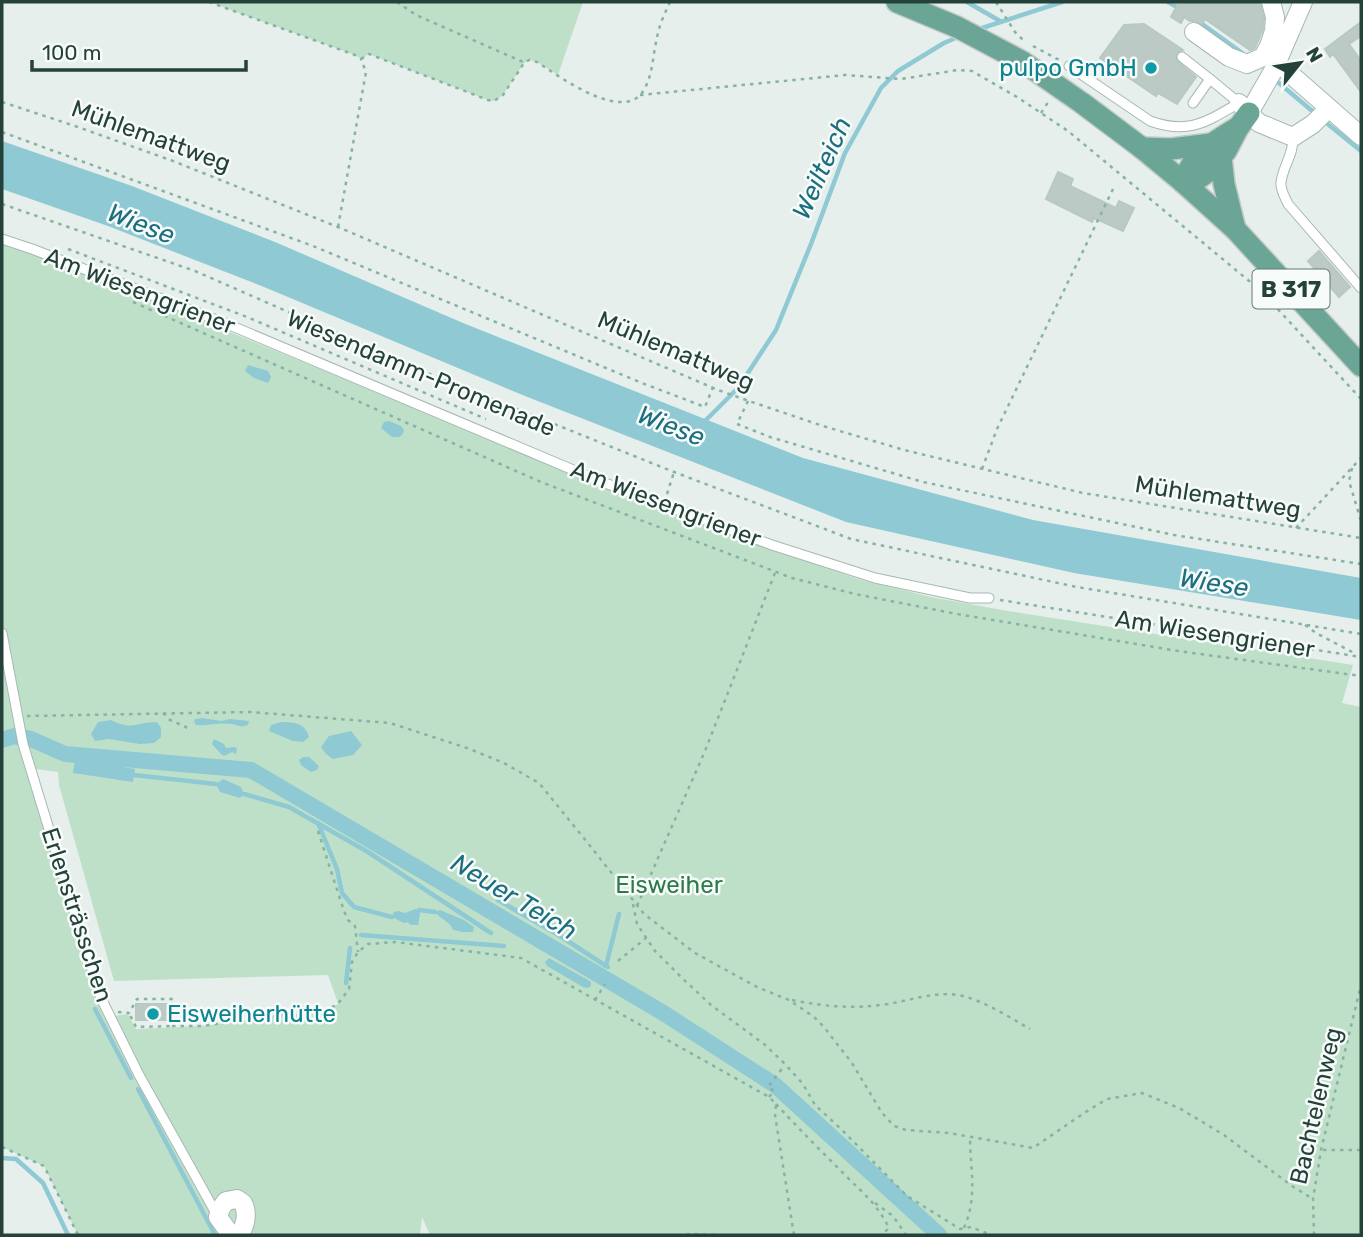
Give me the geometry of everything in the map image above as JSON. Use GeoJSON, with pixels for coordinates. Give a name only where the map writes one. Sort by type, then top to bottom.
{"type":"FeatureCollection","features":[{"type":"Feature","properties":{"kind":"main road","name":"B 317"},"geometry":{"type":"LineString","coordinates":[[897,2],[957,27],[1023,62],[1142,148],[1235,229],[1361,366]]}},
{"type":"Feature","properties":{"kind":"main road"},"geometry":{"type":"LineString","coordinates":[[1183,181],[1209,171],[1216,151],[1242,114]]}},
{"type":"Feature","properties":{"kind":"main road"},"geometry":{"type":"LineString","coordinates":[[1142,148],[1216,151]]}},
{"type":"Feature","properties":{"kind":"main road"},"geometry":{"type":"LineString","coordinates":[[1216,151],[1235,229]]}},
{"type":"Feature","properties":{"kind":"street"},"geometry":{"type":"LineString","coordinates":[[1267,70],[1275,31],[1272,2]]}},
{"type":"Feature","properties":{"kind":"street"},"geometry":{"type":"LineString","coordinates":[[1303,2],[1242,114],[1293,137],[1329,108]]}},
{"type":"Feature","properties":{"kind":"street"},"geometry":{"type":"LineString","coordinates":[[1194,32],[1229,57],[1267,70],[1329,108],[1361,136]]}},
{"type":"Feature","properties":{"kind":"street"},"geometry":{"type":"LineString","coordinates":[[218,1217],[226,1200],[237,1199],[243,1203],[247,1215],[243,1231],[239,1235]]}},
{"type":"Feature","properties":{"kind":"street","name":"Erlensträsschen"},"geometry":{"type":"LineString","coordinates":[[218,1217],[231,1235]]}},
{"type":"Feature","properties":{"kind":"lane"},"geometry":{"type":"LineString","coordinates":[[1069,66],[1150,121],[1167,126],[1188,127],[1242,114],[1210,79],[1182,57]]}},
{"type":"Feature","properties":{"kind":"lane"},"geometry":{"type":"LineString","coordinates":[[1193,103],[1210,79]]}},
{"type":"Feature","properties":{"kind":"lane"},"geometry":{"type":"LineString","coordinates":[[1293,137],[1294,147],[1281,181],[1288,204],[1361,288]]}},
{"type":"Feature","properties":{"kind":"lane","name":"Am Wiesengriener"},"geometry":{"type":"LineString","coordinates":[[2,239],[232,326],[597,480],[772,545],[875,578],[970,598],[989,598]]}},
{"type":"Feature","properties":{"kind":"lane","name":"Erlensträsschen"},"geometry":{"type":"LineString","coordinates":[[2,634],[23,744],[100,996],[139,1075],[218,1217]]}},
{"type":"Feature","properties":{"kind":"path"},"geometry":{"type":"LineString","coordinates":[[209,2],[361,59],[366,72],[338,227]]}},
{"type":"Feature","properties":{"kind":"path"},"geometry":{"type":"LineString","coordinates":[[397,2],[416,15],[524,63]]}},
{"type":"Feature","properties":{"kind":"path"},"geometry":{"type":"LineString","coordinates":[[640,95],[646,88],[657,37],[670,2]]}},
{"type":"Feature","properties":{"kind":"path"},"geometry":{"type":"LineString","coordinates":[[996,2],[1022,41],[1069,66]]}},
{"type":"Feature","properties":{"kind":"path"},"geometry":{"type":"LineString","coordinates":[[361,59],[369,54],[494,101],[503,95],[524,63],[529,60],[608,102],[626,101],[640,95],[845,75],[901,79],[958,70],[972,71],[1068,131],[1260,290],[1361,399]]}},
{"type":"Feature","properties":{"kind":"path","name":"Mühlemattweg"},"geometry":{"type":"LineString","coordinates":[[3,102],[173,162],[338,227],[718,390],[823,426],[904,450],[1083,493],[1361,538]]}},
{"type":"Feature","properties":{"kind":"path"},"geometry":{"type":"LineString","coordinates":[[2,132],[313,246],[705,407],[713,387]]}},
{"type":"Feature","properties":{"kind":"path"},"geometry":{"type":"LineString","coordinates":[[982,469],[997,429],[1113,190]]}},
{"type":"Feature","properties":{"kind":"path"},"geometry":{"type":"LineString","coordinates":[[2,204],[195,271],[432,374],[674,472],[851,539],[1077,587],[1361,634]]}},
{"type":"Feature","properties":{"kind":"path","name":"Wiesendamm-Promenade"},"geometry":{"type":"LineString","coordinates":[[69,250],[247,317],[495,423]]}},
{"type":"Feature","properties":{"kind":"path"},"geometry":{"type":"LineString","coordinates":[[747,401],[737,424],[923,482],[1174,535],[1361,565]]}},
{"type":"Feature","properties":{"kind":"path"},"geometry":{"type":"LineString","coordinates":[[1296,528],[1361,458]]}},
{"type":"Feature","properties":{"kind":"path"},"geometry":{"type":"LineString","coordinates":[[1352,468],[1349,481],[1361,521]]}},
{"type":"Feature","properties":{"kind":"path"},"geometry":{"type":"LineString","coordinates":[[667,494],[674,472]]}},
{"type":"Feature","properties":{"kind":"path"},"geometry":{"type":"LineString","coordinates":[[637,906],[705,751],[776,572]]}},
{"type":"Feature","properties":{"kind":"path","name":"Am Wiesengriener"},"geometry":{"type":"LineString","coordinates":[[989,598],[1360,656]]}},
{"type":"Feature","properties":{"kind":"path"},"geometry":{"type":"LineString","coordinates":[[1302,623],[1360,656]]}},
{"type":"Feature","properties":{"kind":"path"},"geometry":{"type":"LineString","coordinates":[[18,718],[250,712],[390,723],[467,748],[504,763],[539,783],[644,914],[695,953],[757,987],[789,1000],[814,1017],[852,1063],[882,1113],[894,1126],[1033,1148],[1107,1100],[1142,1093],[1179,1108],[1224,1135],[1313,1199]]}},
{"type":"Feature","properties":{"kind":"path"},"geometry":{"type":"LineString","coordinates":[[163,713],[170,720],[186,727],[187,732]]}},
{"type":"Feature","properties":{"kind":"path"},"geometry":{"type":"LineString","coordinates":[[317,831],[344,911],[355,926],[358,952]]}},
{"type":"Feature","properties":{"kind":"path"},"geometry":{"type":"LineString","coordinates":[[633,901],[638,925],[655,951],[692,988],[727,1018],[764,1044],[785,1064],[803,1084],[815,1105],[907,1196],[962,1228],[971,1227],[991,1235]]}},
{"type":"Feature","properties":{"kind":"path"},"geometry":{"type":"LineString","coordinates":[[618,961],[646,938]]}},
{"type":"Feature","properties":{"kind":"path"},"geometry":{"type":"LineString","coordinates":[[108,1013],[129,1013],[136,1027],[202,1026],[319,1012],[337,1005],[349,989],[352,962],[358,952],[368,944],[396,942],[521,958],[769,1097],[870,1199],[882,1214],[888,1228],[882,1235]]}},
{"type":"Feature","properties":{"kind":"path"},"geometry":{"type":"LineString","coordinates":[[595,1000],[605,984]]}},
{"type":"Feature","properties":{"kind":"path","name":"Bachtelenweg"},"geometry":{"type":"LineString","coordinates":[[1314,1235],[1313,1199],[1321,1150],[1361,985]]}},
{"type":"Feature","properties":{"kind":"path"},"geometry":{"type":"LineString","coordinates":[[789,1000],[852,1008],[939,995],[962,995],[992,1007],[1030,1029]]}},
{"type":"Feature","properties":{"kind":"path"},"geometry":{"type":"LineString","coordinates":[[129,1013],[137,999],[174,999],[173,1026]]}},
{"type":"Feature","properties":{"kind":"path"},"geometry":{"type":"LineString","coordinates":[[769,1097],[774,1091],[768,1087],[785,1064]]}},
{"type":"Feature","properties":{"kind":"path"},"geometry":{"type":"LineString","coordinates":[[776,1104],[775,1115],[794,1235]]}},
{"type":"Feature","properties":{"kind":"path"},"geometry":{"type":"LineString","coordinates":[[962,1235],[973,1195],[970,1136]]}},
{"type":"Feature","properties":{"kind":"path"},"geometry":{"type":"LineString","coordinates":[[2,1147],[44,1166],[78,1235]]}},
{"type":"Feature","properties":{"kind":"path"},"geometry":{"type":"LineString","coordinates":[[1321,1150],[1361,1150]]}},
{"type":"Feature","properties":{"kind":"path"},"geometry":{"type":"LineString","coordinates":[[870,1199],[893,1216],[905,1235]]}},
{"type":"Feature","properties":{"kind":"path"},"geometry":{"type":"LineString","coordinates":[[686,1235],[719,1235]]}},
{"type":"Feature","properties":{"kind":"path"},"geometry":{"type":"LineString","coordinates":[[895,1235],[905,1235]]}},
{"type":"Feature","properties":{"kind":"green space"},"geometry":{"type":"Polygon","coordinates":[[[209,2],[583,2],[558,75],[529,60],[524,63],[503,95],[494,101],[369,54],[361,59],[209,2]]]}},
{"type":"Feature","properties":{"kind":"green space","name":"Eisweiher"},"geometry":{"type":"Polygon","coordinates":[[[18,243],[456,425],[755,543],[858,579],[931,597],[1002,610],[1353,665],[1342,703],[1361,707],[1361,1235],[430,1235],[422,1217],[420,1235],[78,1235],[44,1166],[2,1147],[2,244],[15,249],[18,243]],[[32,767],[103,996],[114,1016],[128,1014],[136,1029],[202,1026],[319,1012],[337,1005],[328,975],[114,981],[59,785],[58,772],[32,767]]]}},
{"type":"Feature","properties":{"kind":"water","name":"Wiese"},"geometry":{"type":"Polygon","coordinates":[[[2,141],[132,186],[275,242],[463,323],[803,458],[1033,520],[1361,578],[1361,620],[1074,573],[846,522],[525,396],[264,287],[108,226],[2,189],[2,141]]]}},
{"type":"Feature","properties":{"kind":"water"},"geometry":{"type":"Polygon","coordinates":[[[248,365],[268,371],[271,377],[268,383],[245,371],[248,365]]]}},
{"type":"Feature","properties":{"kind":"water"},"geometry":{"type":"Polygon","coordinates":[[[389,421],[401,426],[404,430],[402,435],[392,437],[381,428],[384,422],[389,421]]]}},
{"type":"Feature","properties":{"kind":"water"},"geometry":{"type":"Polygon","coordinates":[[[195,719],[249,721],[248,725],[243,726],[196,725],[195,719]]]}},
{"type":"Feature","properties":{"kind":"water"},"geometry":{"type":"Polygon","coordinates":[[[111,720],[129,725],[157,722],[161,728],[161,737],[154,743],[140,744],[109,739],[95,741],[91,734],[98,722],[111,720]]]}},
{"type":"Feature","properties":{"kind":"water"},"geometry":{"type":"Polygon","coordinates":[[[281,722],[298,724],[305,729],[309,737],[303,742],[293,741],[269,731],[271,725],[281,722]]]}},
{"type":"Feature","properties":{"kind":"water"},"geometry":{"type":"Polygon","coordinates":[[[351,731],[362,745],[353,755],[333,759],[321,747],[329,736],[351,731]]]}},
{"type":"Feature","properties":{"kind":"water"},"geometry":{"type":"Polygon","coordinates":[[[214,739],[226,748],[235,747],[236,754],[221,754],[212,744],[214,739]]]}},
{"type":"Feature","properties":{"kind":"water"},"geometry":{"type":"Polygon","coordinates":[[[309,757],[319,766],[317,770],[311,772],[301,765],[299,760],[309,757]]]}},
{"type":"Feature","properties":{"kind":"water"},"geometry":{"type":"Polygon","coordinates":[[[75,759],[135,769],[133,782],[73,773],[75,759]]]}},
{"type":"Feature","properties":{"kind":"water"},"geometry":{"type":"Polygon","coordinates":[[[223,779],[241,787],[244,794],[240,798],[220,792],[216,784],[223,779]]]}},
{"type":"Feature","properties":{"kind":"water"},"geometry":{"type":"Polygon","coordinates":[[[419,910],[420,914],[418,925],[404,923],[392,917],[394,912],[405,913],[419,910]]]}},
{"type":"Feature","properties":{"kind":"water"},"geometry":{"type":"Polygon","coordinates":[[[440,910],[464,920],[474,927],[473,932],[453,930],[435,912],[440,910]]]}},
{"type":"Feature","properties":{"kind":"water"},"geometry":{"type":"Polygon","coordinates":[[[549,958],[591,982],[591,986],[583,987],[547,966],[545,962],[549,958]]]}},
{"type":"Feature","properties":{"kind":"building"},"geometry":{"type":"Polygon","coordinates":[[[1179,2],[1260,2],[1264,18],[1263,29],[1255,48],[1250,50],[1205,19],[1202,24],[1184,17],[1181,23],[1171,17],[1179,2]]]}},
{"type":"Feature","properties":{"kind":"building"},"geometry":{"type":"Polygon","coordinates":[[[1361,22],[1361,36],[1349,44],[1361,61],[1361,92],[1333,54],[1330,57],[1325,49],[1361,22]]]}},
{"type":"Feature","properties":{"kind":"building","name":"pulpo GmbH"},"geometry":{"type":"Polygon","coordinates":[[[1144,24],[1183,50],[1176,53],[1176,60],[1196,77],[1177,104],[1158,93],[1156,96],[1100,58],[1124,25],[1144,24]]]}},
{"type":"Feature","properties":{"kind":"building"},"geometry":{"type":"Polygon","coordinates":[[[1058,172],[1073,179],[1070,186],[1116,208],[1119,201],[1134,208],[1123,231],[1094,218],[1092,222],[1046,199],[1058,172]]]}},
{"type":"Feature","properties":{"kind":"building"},"geometry":{"type":"Polygon","coordinates":[[[1319,251],[1350,287],[1339,297],[1308,261],[1319,251]]]}},
{"type":"Feature","properties":{"kind":"building","name":"Eisweiherhütte"},"geometry":{"type":"Polygon","coordinates":[[[136,1004],[171,1004],[171,1020],[136,1020],[136,1004]]]}},
{"type":"Feature","properties":{"kind":"waterway"},"geometry":{"type":"LineString","coordinates":[[967,2],[1000,21]]}},
{"type":"Feature","properties":{"kind":"waterway","name":"Weilteich"},"geometry":{"type":"LineString","coordinates":[[976,30],[1062,2]]}},
{"type":"Feature","properties":{"kind":"waterway","name":"Weilteich"},"geometry":{"type":"LineString","coordinates":[[1168,2],[1179,8]]}},
{"type":"Feature","properties":{"kind":"waterway","name":"Weilteich"},"geometry":{"type":"LineString","coordinates":[[1198,21],[1245,55]]}},
{"type":"Feature","properties":{"kind":"waterway","name":"Weilteich"},"geometry":{"type":"LineString","coordinates":[[702,424],[738,388],[776,330],[845,153],[881,88],[898,71],[958,37]]}},
{"type":"Feature","properties":{"kind":"waterway","name":"Weilteich"},"geometry":{"type":"LineString","coordinates":[[1273,78],[1317,115]]}},
{"type":"Feature","properties":{"kind":"waterway","name":"Weilteich"},"geometry":{"type":"LineString","coordinates":[[1324,121],[1361,151]]}},
{"type":"Feature","properties":{"kind":"waterway","name":"Neuer Teich"},"geometry":{"type":"LineString","coordinates":[[2,740],[14,736],[31,739],[65,754],[251,770],[665,1014],[775,1085],[939,1235]]}},
{"type":"Feature","properties":{"kind":"waterway","name":"Neuer Teich"},"geometry":{"type":"LineString","coordinates":[[68,754],[75,759]]}},
{"type":"Feature","properties":{"kind":"waterway"},"geometry":{"type":"LineString","coordinates":[[134,775],[216,784]]}},
{"type":"Feature","properties":{"kind":"waterway"},"geometry":{"type":"LineString","coordinates":[[244,794],[289,807],[368,852],[491,933]]}},
{"type":"Feature","properties":{"kind":"waterway"},"geometry":{"type":"LineString","coordinates":[[318,823],[337,869],[342,893],[354,907],[392,917]]}},
{"type":"Feature","properties":{"kind":"waterway"},"geometry":{"type":"LineString","coordinates":[[498,900],[606,966]]}},
{"type":"Feature","properties":{"kind":"waterway"},"geometry":{"type":"LineString","coordinates":[[419,910],[435,912]]}},
{"type":"Feature","properties":{"kind":"waterway"},"geometry":{"type":"LineString","coordinates":[[608,967],[606,966],[619,914]]}},
{"type":"Feature","properties":{"kind":"waterway"},"geometry":{"type":"LineString","coordinates":[[361,935],[504,946]]}},
{"type":"Feature","properties":{"kind":"waterway"},"geometry":{"type":"LineString","coordinates":[[346,983],[350,948]]}},
{"type":"Feature","properties":{"kind":"waterway"},"geometry":{"type":"LineString","coordinates":[[95,1009],[131,1078]]}},
{"type":"Feature","properties":{"kind":"waterway"},"geometry":{"type":"LineString","coordinates":[[138,1089],[215,1235]]}},
{"type":"Feature","properties":{"kind":"waterway"},"geometry":{"type":"LineString","coordinates":[[2,1158],[16,1159],[43,1183],[68,1235]]}},
{"type":"Feature","properties":{"kind":"place","name":"pulpo GmbH"},"geometry":{"type":"Point","coordinates":[1151,68]}},
{"type":"Feature","properties":{"kind":"place","name":"Eisweiherhütte"},"geometry":{"type":"Point","coordinates":[153,1014]}}]}
